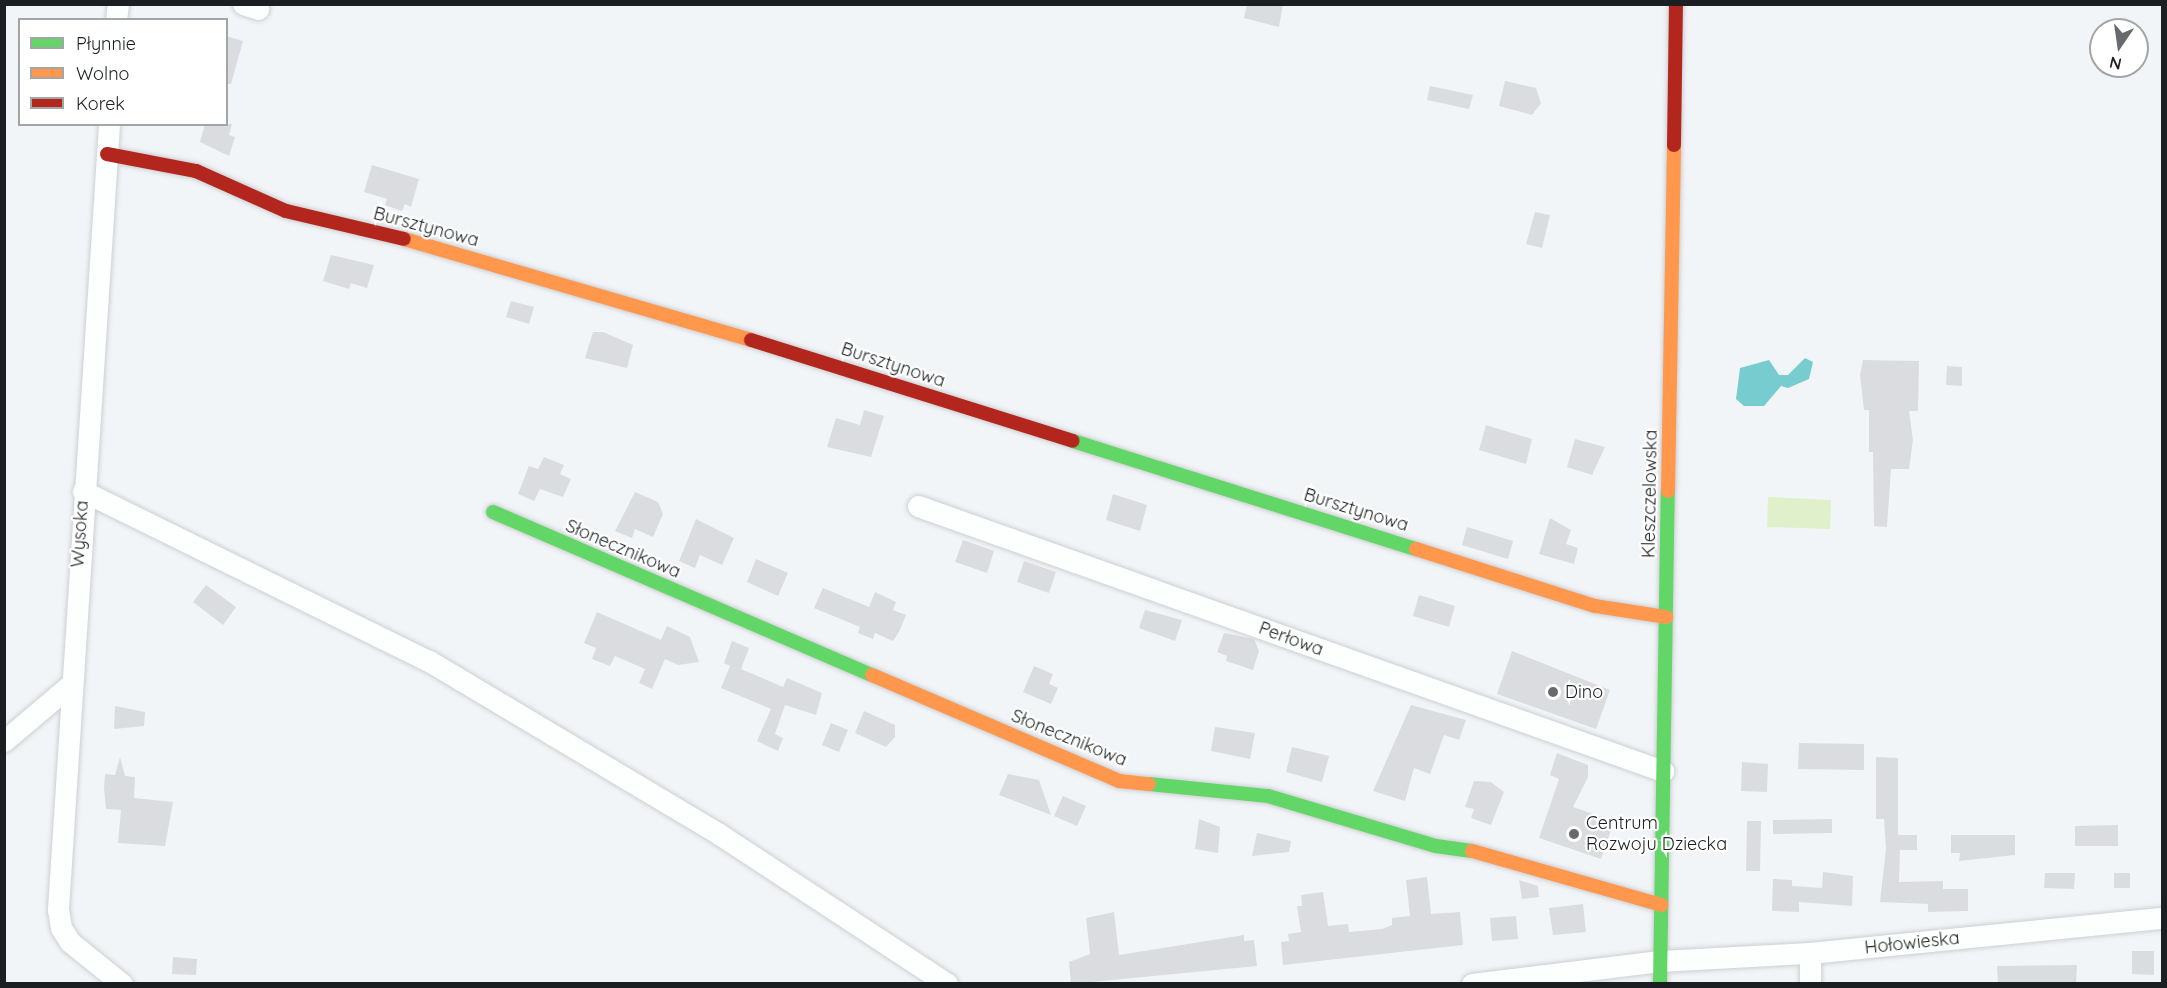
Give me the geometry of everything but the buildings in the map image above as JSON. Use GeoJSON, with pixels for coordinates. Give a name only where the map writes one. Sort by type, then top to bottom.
{"type":"FeatureCollection","features":[{"type":"Feature","properties":{"kind":"street","name":"Kleszczelowska"},"geometry":{"type":"LineString","coordinates":[[1660,984],[1676,4]]}},
{"type":"Feature","properties":{"kind":"street","name":"Wysoka"},"geometry":{"type":"LineString","coordinates":[[109,126],[70,685],[58,909],[61,928],[70,942],[122,984]]}},
{"type":"Feature","properties":{"kind":"street","name":"Bursztynowa"},"geometry":{"type":"LineString","coordinates":[[107,154],[196,171],[286,211],[641,305],[1595,606],[1666,617]]}},
{"type":"Feature","properties":{"kind":"street"},"geometry":{"type":"LineString","coordinates":[[83,491],[429,661],[719,834],[946,984]]}},
{"type":"Feature","properties":{"kind":"street","name":"Perłowa"},"geometry":{"type":"LineString","coordinates":[[918,506],[1664,771]]}},
{"type":"Feature","properties":{"kind":"street","name":"Słonecznikowa"},"geometry":{"type":"LineString","coordinates":[[493,512],[1119,781],[1268,796],[1436,846],[1497,855],[1661,904]]}},
{"type":"Feature","properties":{"kind":"street"},"geometry":{"type":"LineString","coordinates":[[4,741],[70,685]]}},
{"type":"Feature","properties":{"kind":"street","name":"Hołowieska"},"geometry":{"type":"LineString","coordinates":[[1472,984],[1524,981],[1660,961],[1810,953],[2163,918]]}},
{"type":"Feature","properties":{"kind":"street"},"geometry":{"type":"LineString","coordinates":[[1810,953],[1810,984]]}},
{"type":"Feature","properties":{"kind":"green space"},"geometry":{"type":"Polygon","coordinates":[[[1768,497],[1831,500],[1830,529],[1767,527],[1768,497]]]}},
{"type":"Feature","properties":{"kind":"water"},"geometry":{"type":"Polygon","coordinates":[[[1805,358],[1813,362],[1809,379],[1788,388],[1781,386],[1764,406],[1744,406],[1736,399],[1740,368],[1769,360],[1779,375],[1788,375],[1805,358]]]}},
{"type":"Feature","properties":{"kind":"traffic: fast"},"geometry":{"type":"LineString","coordinates":[[1073,441],[1416,549]]}},
{"type":"Feature","properties":{"kind":"traffic: fast"},"geometry":{"type":"LineString","coordinates":[[1660,984],[1668,491]]}},
{"type":"Feature","properties":{"kind":"traffic: fast"},"geometry":{"type":"LineString","coordinates":[[493,512],[872,675]]}},
{"type":"Feature","properties":{"kind":"traffic: fast"},"geometry":{"type":"LineString","coordinates":[[1149,784],[1268,796],[1436,846],[1472,851]]}},
{"type":"Feature","properties":{"kind":"traffic: slow"},"geometry":{"type":"LineString","coordinates":[[1668,491],[1674,145]]}},
{"type":"Feature","properties":{"kind":"traffic: slow"},"geometry":{"type":"LineString","coordinates":[[404,239],[751,340]]}},
{"type":"Feature","properties":{"kind":"traffic: slow"},"geometry":{"type":"LineString","coordinates":[[1416,549],[1595,606],[1666,617]]}},
{"type":"Feature","properties":{"kind":"traffic: slow"},"geometry":{"type":"LineString","coordinates":[[872,675],[1119,781],[1149,784]]}},
{"type":"Feature","properties":{"kind":"traffic: slow"},"geometry":{"type":"LineString","coordinates":[[1472,851],[1661,905]]}},
{"type":"Feature","properties":{"kind":"traffic: jam"},"geometry":{"type":"LineString","coordinates":[[1674,145],[1676,4]]}},
{"type":"Feature","properties":{"kind":"traffic: jam"},"geometry":{"type":"LineString","coordinates":[[107,154],[196,171],[286,211],[404,239]]}},
{"type":"Feature","properties":{"kind":"traffic: jam"},"geometry":{"type":"LineString","coordinates":[[751,340],[1073,441]]}},
{"type":"Feature","properties":{"kind":"place","name":"Dino"},"geometry":{"type":"Point","coordinates":[1553,692]}},
{"type":"Feature","properties":{"kind":"place","name":"Centrum Rozwoju Dziecka"},"geometry":{"type":"Point","coordinates":[1574,834]}}]}
